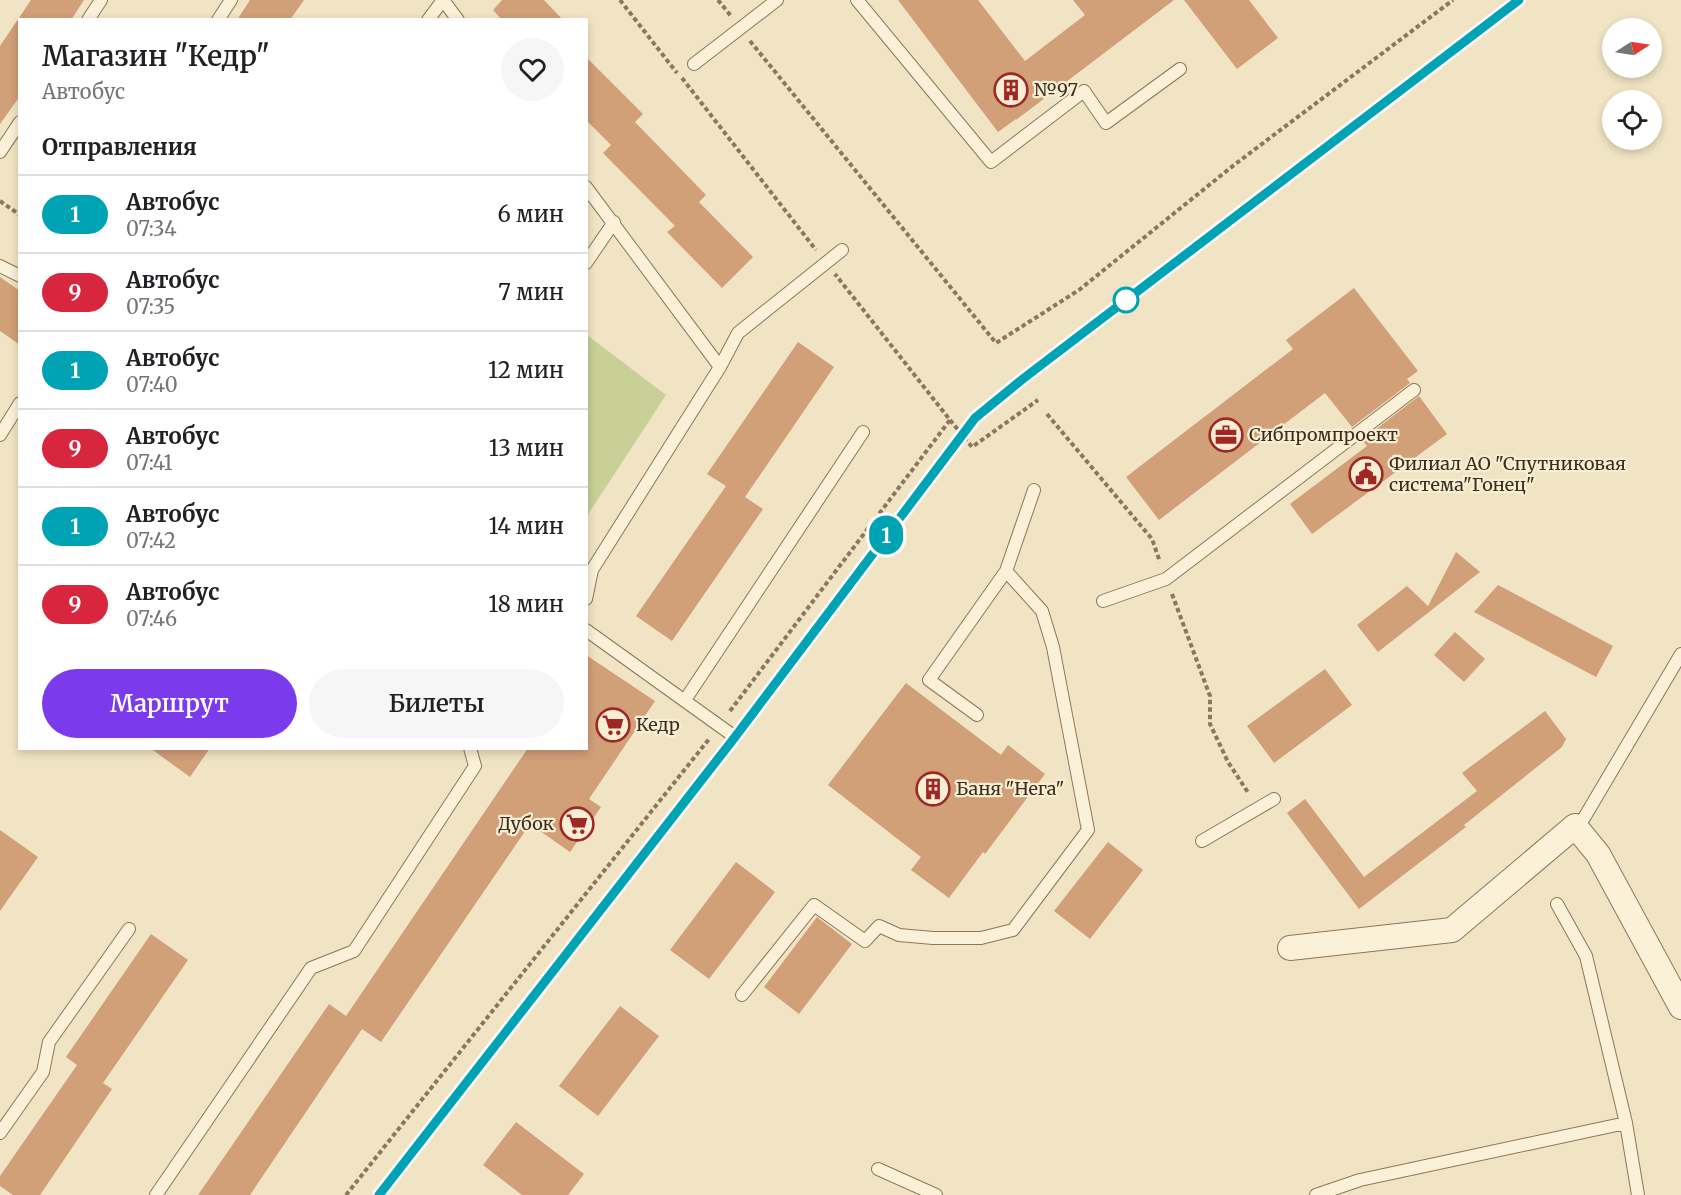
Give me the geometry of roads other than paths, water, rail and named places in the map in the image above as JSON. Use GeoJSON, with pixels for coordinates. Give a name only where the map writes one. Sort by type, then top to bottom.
{"type":"FeatureCollection","features":[{"type":"Feature","properties":{"kind":"street"},"geometry":{"type":"LineString","coordinates":[[1290,948],[1452,930],[1575,826],[1598,854],[1681,1007]]}},
{"type":"Feature","properties":{"kind":"lane"},"geometry":{"type":"LineString","coordinates":[[89,18],[101,0]]}},
{"type":"Feature","properties":{"kind":"lane"},"geometry":{"type":"LineString","coordinates":[[219,18],[231,0]]}},
{"type":"Feature","properties":{"kind":"lane"},"geometry":{"type":"LineString","coordinates":[[430,18],[443,0],[456,18]]}},
{"type":"Feature","properties":{"kind":"lane"},"geometry":{"type":"LineString","coordinates":[[694,64],[777,0]]}},
{"type":"Feature","properties":{"kind":"lane"},"geometry":{"type":"LineString","coordinates":[[857,0],[991,162],[1084,91],[1106,123],[1180,69]]}},
{"type":"Feature","properties":{"kind":"lane"},"geometry":{"type":"LineString","coordinates":[[0,152],[18,125]]}},
{"type":"Feature","properties":{"kind":"lane"},"geometry":{"type":"LineString","coordinates":[[588,190],[720,367]]}},
{"type":"Feature","properties":{"kind":"lane"},"geometry":{"type":"LineString","coordinates":[[588,260],[614,222]]}},
{"type":"Feature","properties":{"kind":"lane"},"geometry":{"type":"LineString","coordinates":[[588,589],[592,570],[720,367],[738,333],[842,250]]}},
{"type":"Feature","properties":{"kind":"lane"},"geometry":{"type":"LineString","coordinates":[[0,266],[18,275]]}},
{"type":"Feature","properties":{"kind":"lane"},"geometry":{"type":"LineString","coordinates":[[1102,601],[1166,579],[1414,390]]}},
{"type":"Feature","properties":{"kind":"lane"},"geometry":{"type":"LineString","coordinates":[[0,435],[18,406]]}},
{"type":"Feature","properties":{"kind":"lane"},"geometry":{"type":"LineString","coordinates":[[685,700],[863,432]]}},
{"type":"Feature","properties":{"kind":"lane"},"geometry":{"type":"LineString","coordinates":[[977,715],[929,680],[1006,571],[1034,490]]}},
{"type":"Feature","properties":{"kind":"lane"},"geometry":{"type":"LineString","coordinates":[[742,994],[814,905],[865,941],[879,926],[898,935],[933,939],[981,938],[1013,930],[1088,830],[1053,647],[1042,611],[1006,571]]}},
{"type":"Feature","properties":{"kind":"lane"},"geometry":{"type":"LineString","coordinates":[[588,631],[735,737]]}},
{"type":"Feature","properties":{"kind":"lane"},"geometry":{"type":"LineString","coordinates":[[1575,826],[1584,818],[1681,654]]}},
{"type":"Feature","properties":{"kind":"lane"},"geometry":{"type":"LineString","coordinates":[[156,1195],[311,969],[354,951],[475,766],[471,750]]}},
{"type":"Feature","properties":{"kind":"lane"},"geometry":{"type":"LineString","coordinates":[[1202,841],[1274,799]]}},
{"type":"Feature","properties":{"kind":"lane"},"geometry":{"type":"LineString","coordinates":[[1557,904],[1586,956],[1626,1123],[1638,1195]]}},
{"type":"Feature","properties":{"kind":"lane"},"geometry":{"type":"LineString","coordinates":[[0,1133],[43,1072],[49,1042],[129,929]]}},
{"type":"Feature","properties":{"kind":"lane"},"geometry":{"type":"LineString","coordinates":[[1316,1195],[1360,1180],[1626,1123]]}},
{"type":"Feature","properties":{"kind":"lane"},"geometry":{"type":"LineString","coordinates":[[878,1169],[936,1195]]}},
{"type":"Feature","properties":{"kind":"place","name":"№97"},"geometry":{"type":"Point","coordinates":[1011,90]}},
{"type":"Feature","properties":{"kind":"place","name":"Сибпромпроект"},"geometry":{"type":"Point","coordinates":[1226,435]}},
{"type":"Feature","properties":{"kind":"place","name":"Филиал АО \"Спутниковая система\"Гонец\""},"geometry":{"type":"Point","coordinates":[1366,474]}},
{"type":"Feature","properties":{"kind":"place","name":"Кедр"},"geometry":{"type":"Point","coordinates":[613,725]}},
{"type":"Feature","properties":{"kind":"place","name":"Баня \"Нега\""},"geometry":{"type":"Point","coordinates":[933,789]}},
{"type":"Feature","properties":{"kind":"place","name":"Дубок"},"geometry":{"type":"Point","coordinates":[577,824]}}]}
